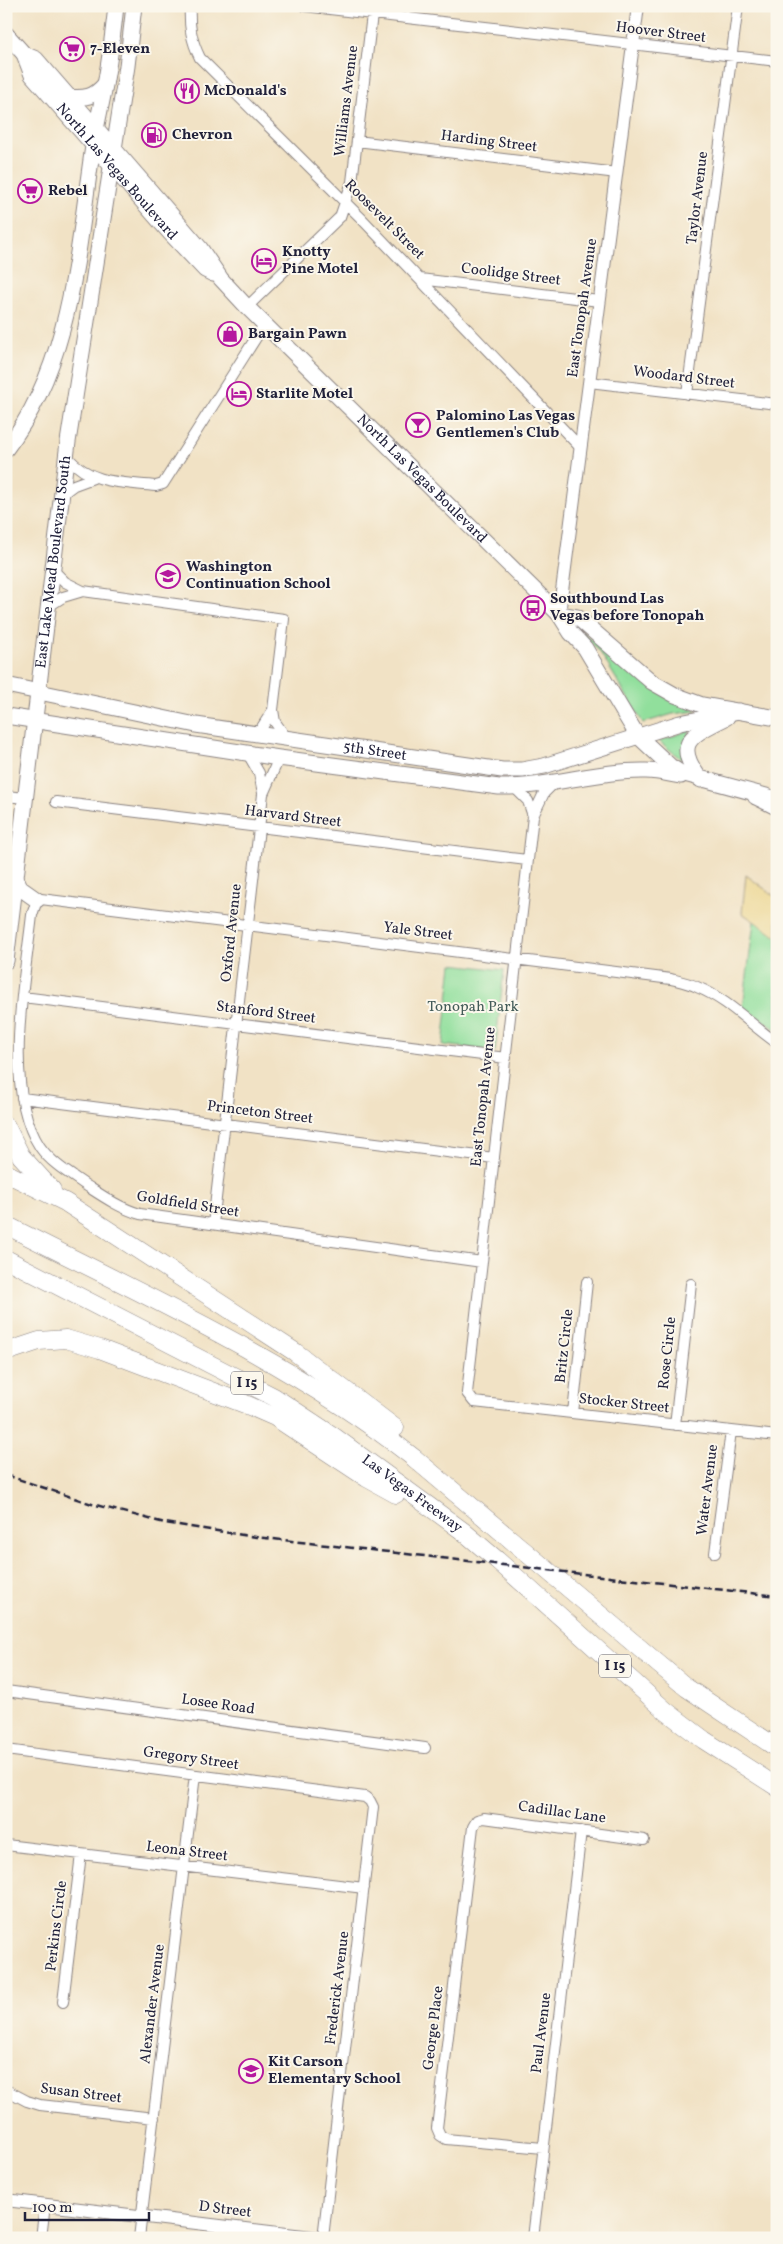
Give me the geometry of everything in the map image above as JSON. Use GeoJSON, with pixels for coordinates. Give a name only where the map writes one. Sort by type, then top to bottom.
{"type":"FeatureCollection","features":[{"type":"Feature","properties":{"kind":"highway"},"geometry":{"type":"LineString","coordinates":[[6,1126],[21,1156],[30,1168],[65,1202]]}},
{"type":"Feature","properties":{"kind":"highway"},"geometry":{"type":"LineString","coordinates":[[6,1173],[65,1202],[295,1352],[395,1428],[414,1458]]}},
{"type":"Feature","properties":{"kind":"highway","name":"Las Vegas Freeway"},"geometry":{"type":"LineString","coordinates":[[6,1225],[216,1333],[292,1375],[370,1424],[414,1458],[687,1688],[777,1748]]}},
{"type":"Feature","properties":{"kind":"highway","name":"Las Vegas Freeway"},"geometry":{"type":"LineString","coordinates":[[8,1262],[274,1397],[333,1436],[464,1532],[666,1711],[704,1740],[777,1787]]}},
{"type":"Feature","properties":{"kind":"highway"},"geometry":{"type":"LineString","coordinates":[[6,1352],[39,1341],[66,1339],[100,1349],[245,1404],[275,1417],[367,1478],[464,1532]]}},
{"type":"Feature","properties":{"kind":"main road"},"geometry":{"type":"LineString","coordinates":[[6,449],[27,416],[46,380],[62,332],[78,249],[116,6]]}},
{"type":"Feature","properties":{"kind":"main road","name":"East Lake Mead Boulevard South"},"geometry":{"type":"LineString","coordinates":[[6,961],[10,897],[15,876],[39,692],[62,494],[134,6]]}},
{"type":"Feature","properties":{"kind":"main road","name":"North Las Vegas Boulevard"},"geometry":{"type":"LineString","coordinates":[[6,34],[24,54],[32,75],[200,248],[221,279],[264,325],[560,614],[571,633],[585,648],[637,736],[670,766],[682,773],[747,793],[777,799]]}},
{"type":"Feature","properties":{"kind":"main road","name":"North Las Vegas Boulevard"},"geometry":{"type":"LineString","coordinates":[[24,54],[36,59],[68,97],[94,137]]}},
{"type":"Feature","properties":{"kind":"main road"},"geometry":{"type":"LineString","coordinates":[[68,97],[88,98],[98,92],[105,84]]}},
{"type":"Feature","properties":{"kind":"main road","name":"North Las Vegas Boulevard"},"geometry":{"type":"LineString","coordinates":[[112,157],[137,194],[205,270],[221,279]]}},
{"type":"Feature","properties":{"kind":"main road"},"geometry":{"type":"LineString","coordinates":[[103,210],[108,201],[113,197],[124,194],[137,194]]}},
{"type":"Feature","properties":{"kind":"main road","name":"North Las Vegas Boulevard"},"geometry":{"type":"LineString","coordinates":[[560,614],[577,617],[652,682],[675,695],[702,705],[777,718]]}},
{"type":"Feature","properties":{"kind":"main road","name":"5th Street"},"geometry":{"type":"LineString","coordinates":[[6,685],[196,725],[481,768],[522,770],[544,766],[698,718],[739,711]]}},
{"type":"Feature","properties":{"kind":"main road"},"geometry":{"type":"LineString","coordinates":[[701,780],[689,765],[687,755],[691,738],[695,734],[739,711]]}},
{"type":"Feature","properties":{"kind":"main road","name":"5th Street"},"geometry":{"type":"LineString","coordinates":[[6,716],[248,754],[478,785],[514,787],[646,771],[701,780]]}},
{"type":"Feature","properties":{"kind":"main road"},"geometry":{"type":"LineString","coordinates":[[382,772],[396,755]]}},
{"type":"Feature","properties":{"kind":"main road"},"geometry":{"type":"LineString","coordinates":[[747,793],[777,808]]}},
{"type":"Feature","properties":{"kind":"main road"},"geometry":{"type":"LineString","coordinates":[[15,876],[20,888],[37,900]]}},
{"type":"Feature","properties":{"kind":"street","name":"Roosevelt Street"},"geometry":{"type":"LineString","coordinates":[[190,6],[189,24],[192,42],[200,58],[420,278],[580,446]]}},
{"type":"Feature","properties":{"kind":"street","name":"Hoover Street"},"geometry":{"type":"LineString","coordinates":[[304,6],[372,10],[633,45],[777,61]]}},
{"type":"Feature","properties":{"kind":"street","name":"East Tonopah Avenue"},"geometry":{"type":"LineString","coordinates":[[560,614],[580,446],[638,6]]}},
{"type":"Feature","properties":{"kind":"street","name":"Taylor Avenue"},"geometry":{"type":"LineString","coordinates":[[688,394],[738,6]]}},
{"type":"Feature","properties":{"kind":"street","name":"Williams Avenue"},"geometry":{"type":"LineString","coordinates":[[247,307],[340,217],[352,182],[372,10]]}},
{"type":"Feature","properties":{"kind":"street","name":"Harding Street"},"geometry":{"type":"LineString","coordinates":[[357,142],[617,173]]}},
{"type":"Feature","properties":{"kind":"street","name":"Coolidge Street"},"geometry":{"type":"LineString","coordinates":[[420,278],[599,301]]}},
{"type":"Feature","properties":{"kind":"street"},"geometry":{"type":"LineString","coordinates":[[67,457],[77,468],[94,478],[156,486],[163,484],[264,325]]}},
{"type":"Feature","properties":{"kind":"street","name":"Woodard Street"},"geometry":{"type":"LineString","coordinates":[[589,382],[777,404]]}},
{"type":"Feature","properties":{"kind":"street"},"geometry":{"type":"LineString","coordinates":[[62,494],[74,485],[94,478]]}},
{"type":"Feature","properties":{"kind":"street"},"geometry":{"type":"LineString","coordinates":[[53,570],[65,582],[83,590],[284,619],[273,710],[275,722],[287,739]]}},
{"type":"Feature","properties":{"kind":"street"},"geometry":{"type":"LineString","coordinates":[[49,606],[63,597],[83,590]]}},
{"type":"Feature","properties":{"kind":"street"},"geometry":{"type":"LineString","coordinates":[[257,735],[273,710]]}},
{"type":"Feature","properties":{"kind":"street","name":"Oxford Avenue"},"geometry":{"type":"LineString","coordinates":[[248,754],[259,773],[263,794]]}},
{"type":"Feature","properties":{"kind":"street","name":"Oxford Avenue"},"geometry":{"type":"LineString","coordinates":[[213,1224],[263,794],[279,758]]}},
{"type":"Feature","properties":{"kind":"street","name":"East Tonopah Avenue"},"geometry":{"type":"LineString","coordinates":[[470,1398],[467,1393],[533,816],[544,793],[555,782]]}},
{"type":"Feature","properties":{"kind":"street"},"geometry":{"type":"LineString","coordinates":[[514,787],[528,801],[533,816]]}},
{"type":"Feature","properties":{"kind":"street"},"geometry":{"type":"LineString","coordinates":[[6,796],[25,798]]}},
{"type":"Feature","properties":{"kind":"street","name":"Harvard Street"},"geometry":{"type":"LineString","coordinates":[[56,802],[527,860]]}},
{"type":"Feature","properties":{"kind":"street","name":"Yale Street"},"geometry":{"type":"LineString","coordinates":[[37,900],[670,979],[696,986],[727,1004],[752,1025],[777,1042]]}},
{"type":"Feature","properties":{"kind":"street","name":"Goldfield Street"},"geometry":{"type":"LineString","coordinates":[[37,900],[32,915],[19,1032],[22,1098],[26,1118],[40,1147],[58,1166],[112,1202],[140,1214],[482,1262]]}},
{"type":"Feature","properties":{"kind":"street","name":"Stanford Street"},"geometry":{"type":"LineString","coordinates":[[23,998],[506,1058]]}},
{"type":"Feature","properties":{"kind":"street","name":"Princeton Street"},"geometry":{"type":"LineString","coordinates":[[22,1098],[494,1158]]}},
{"type":"Feature","properties":{"kind":"street","name":"Britz Circle"},"geometry":{"type":"LineString","coordinates":[[573,1413],[587,1282]]}},
{"type":"Feature","properties":{"kind":"street","name":"Rose Circle"},"geometry":{"type":"LineString","coordinates":[[675,1424],[691,1284]]}},
{"type":"Feature","properties":{"kind":"street","name":"Stocker Street"},"geometry":{"type":"LineString","coordinates":[[470,1398],[474,1402],[777,1436]]}},
{"type":"Feature","properties":{"kind":"street","name":"Water Avenue"},"geometry":{"type":"LineString","coordinates":[[715,1553],[730,1431]]}},
{"type":"Feature","properties":{"kind":"street","name":"Losee Road"},"geometry":{"type":"LineString","coordinates":[[6,1691],[425,1748]]}},
{"type":"Feature","properties":{"kind":"street","name":"Gregory Street"},"geometry":{"type":"LineString","coordinates":[[6,1750],[365,1797],[370,1801]]}},
{"type":"Feature","properties":{"kind":"street","name":"Alexander Avenue"},"geometry":{"type":"LineString","coordinates":[[139,2238],[195,1775]]}},
{"type":"Feature","properties":{"kind":"street","name":"Frederick Avenue"},"geometry":{"type":"LineString","coordinates":[[321,2238],[364,1888],[373,1807],[370,1801]]}},
{"type":"Feature","properties":{"kind":"street","name":"Cadillac Lane"},"geometry":{"type":"LineString","coordinates":[[477,1820],[484,1818],[644,1840]]}},
{"type":"Feature","properties":{"kind":"street","name":"George Place"},"geometry":{"type":"LineString","coordinates":[[477,1820],[473,1827],[437,2128],[440,2135],[446,2139],[544,2148]]}},
{"type":"Feature","properties":{"kind":"street","name":"Paul Avenue"},"geometry":{"type":"LineString","coordinates":[[533,2238],[581,1831]]}},
{"type":"Feature","properties":{"kind":"street","name":"Leona Street"},"geometry":{"type":"LineString","coordinates":[[6,1845],[364,1888]]}},
{"type":"Feature","properties":{"kind":"street","name":"Perkins Circle"},"geometry":{"type":"LineString","coordinates":[[63,2002],[81,1854]]}},
{"type":"Feature","properties":{"kind":"street","name":"Susan Street"},"geometry":{"type":"LineString","coordinates":[[6,2090],[27,2102],[40,2105],[154,2118]]}},
{"type":"Feature","properties":{"kind":"street","name":"D Street"},"geometry":{"type":"LineString","coordinates":[[6,2200],[321,2238]]}},
{"type":"Feature","properties":{"kind":"street"},"geometry":{"type":"LineString","coordinates":[[42,2238],[45,2205]]}},
{"type":"Feature","properties":{"kind":"green space"},"geometry":{"type":"Polygon","coordinates":[[[573,624],[606,652],[697,711],[673,714],[643,723],[600,652],[573,624]]]}},
{"type":"Feature","properties":{"kind":"green space"},"geometry":{"type":"Polygon","coordinates":[[[690,730],[682,760],[659,741],[690,730]]]}},
{"type":"Feature","properties":{"kind":"green space"},"geometry":{"type":"Polygon","coordinates":[[[754,921],[777,937],[777,1030],[743,1007],[754,921]]]}},
{"type":"Feature","properties":{"kind":"green space","name":"Tonopah Park"},"geometry":{"type":"Polygon","coordinates":[[[452,964],[504,970],[495,1051],[443,1045],[452,964]]]}},
{"type":"Feature","properties":{"kind":"sand"},"geometry":{"type":"Polygon","coordinates":[[[746,875],[777,898],[777,937],[742,913],[746,875]]]}},
{"type":"Feature","properties":{"kind":"railway"},"geometry":{"type":"LineString","coordinates":[[6,1475],[92,1504],[165,1523],[256,1537],[777,1596]]}},
{"type":"Feature","properties":{"kind":"place","name":"7-Eleven"},"geometry":{"type":"Point","coordinates":[72,49]}},
{"type":"Feature","properties":{"kind":"place","name":"McDonald's"},"geometry":{"type":"Point","coordinates":[187,91]}},
{"type":"Feature","properties":{"kind":"place","name":"Chevron"},"geometry":{"type":"Point","coordinates":[154,135]}},
{"type":"Feature","properties":{"kind":"place","name":"Rebel"},"geometry":{"type":"Point","coordinates":[30,191]}},
{"type":"Feature","properties":{"kind":"place","name":"Knotty Pine Motel"},"geometry":{"type":"Point","coordinates":[264,261]}},
{"type":"Feature","properties":{"kind":"place","name":"Bargain Pawn"},"geometry":{"type":"Point","coordinates":[230,334]}},
{"type":"Feature","properties":{"kind":"place","name":"Starlite Motel"},"geometry":{"type":"Point","coordinates":[239,394]}},
{"type":"Feature","properties":{"kind":"place","name":"Palomino Las Vegas Gentlemen's Club"},"geometry":{"type":"Point","coordinates":[418,425]}},
{"type":"Feature","properties":{"kind":"place","name":"Washington Continuation School"},"geometry":{"type":"Point","coordinates":[168,576]}},
{"type":"Feature","properties":{"kind":"place","name":"Southbound Las Vegas before Tonopah"},"geometry":{"type":"Point","coordinates":[533,608]}},
{"type":"Feature","properties":{"kind":"place","name":"Kit Carson Elementary School"},"geometry":{"type":"Point","coordinates":[251,2071]}}]}
